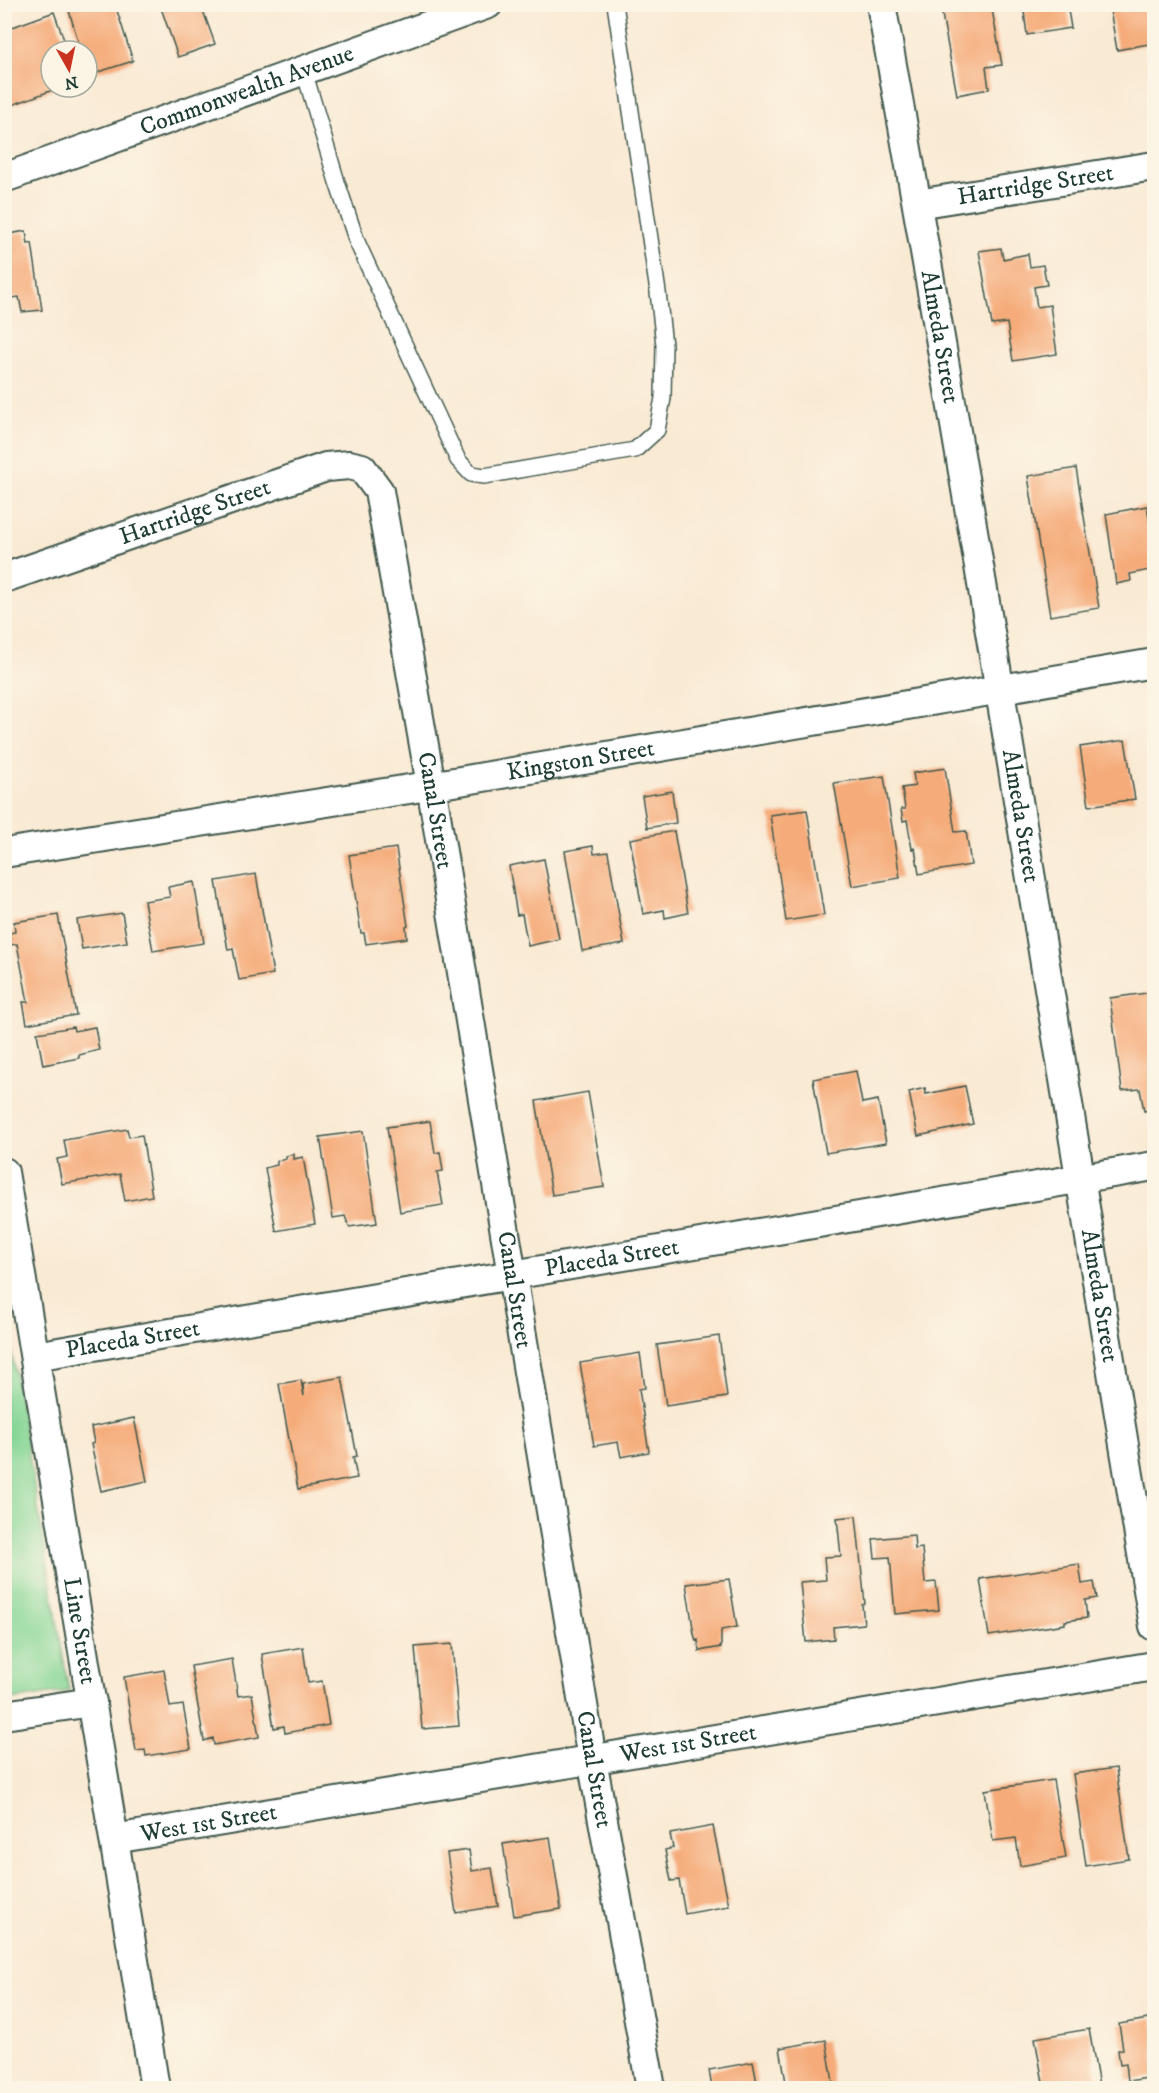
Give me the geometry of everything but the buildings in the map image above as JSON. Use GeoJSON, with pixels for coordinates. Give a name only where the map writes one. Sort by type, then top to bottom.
{"type":"FeatureCollection","features":[{"type":"Feature","properties":{"kind":"street","name":"Commonwealth Avenue"},"geometry":{"type":"LineString","coordinates":[[4,178],[488,4]]}},
{"type":"Feature","properties":{"kind":"street","name":"Almeda Street"},"geometry":{"type":"LineString","coordinates":[[881,4],[917,204],[1155,1626]]}},
{"type":"Feature","properties":{"kind":"street","name":"Hartridge Street"},"geometry":{"type":"LineString","coordinates":[[917,204],[1155,166]]}},
{"type":"Feature","properties":{"kind":"street","name":"Hartridge Street"},"geometry":{"type":"LineString","coordinates":[[4,578],[326,467],[349,465],[362,468],[379,491]]}},
{"type":"Feature","properties":{"kind":"street","name":"Canal Street"},"geometry":{"type":"LineString","coordinates":[[379,491],[592,1759],[651,2088]]}},
{"type":"Feature","properties":{"kind":"street","name":"Kingston Street"},"geometry":{"type":"LineString","coordinates":[[4,853],[430,785],[1155,663]]}},
{"type":"Feature","properties":{"kind":"street","name":"Placeda Street"},"geometry":{"type":"LineString","coordinates":[[35,1356],[1155,1166]]}},
{"type":"Feature","properties":{"kind":"street","name":"Line Street"},"geometry":{"type":"LineString","coordinates":[[4,1172],[155,2088]]}},
{"type":"Feature","properties":{"kind":"street","name":"West 1st Street"},"geometry":{"type":"LineString","coordinates":[[114,1839],[1155,1666]]}},
{"type":"Feature","properties":{"kind":"street"},"geometry":{"type":"LineString","coordinates":[[4,1715],[92,1702]]}},
{"type":"Feature","properties":{"kind":"lane"},"geometry":{"type":"LineString","coordinates":[[304,71],[357,242],[458,460],[471,474],[484,476],[635,450],[657,430],[663,398],[664,345],[615,4]]}},
{"type":"Feature","properties":{"kind":"green space"},"geometry":{"type":"Polygon","coordinates":[[[4,1308],[69,1691],[5,1701],[4,1701],[4,1308]]]}}]}
